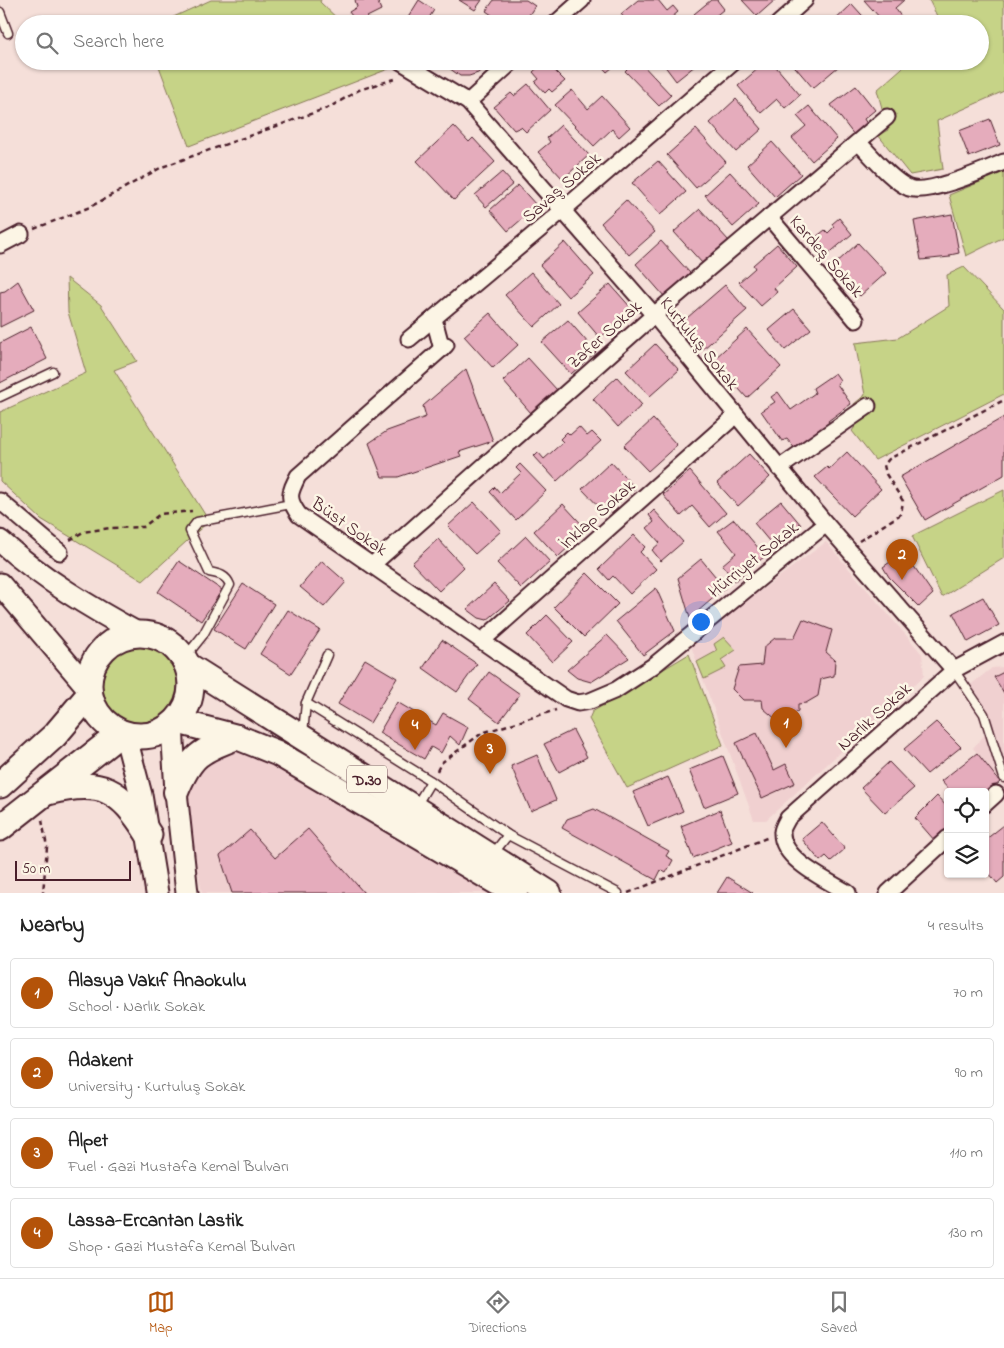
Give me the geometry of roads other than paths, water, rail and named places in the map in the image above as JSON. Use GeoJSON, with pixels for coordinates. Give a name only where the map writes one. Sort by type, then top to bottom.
{"type":"FeatureCollection","features":[{"type":"Feature","properties":{"kind":"highway","name":"D.30"},"geometry":{"type":"LineString","coordinates":[[139,634],[154,636],[167,642],[185,662]]}},
{"type":"Feature","properties":{"kind":"highway"},"geometry":{"type":"LineString","coordinates":[[139,634],[123,637],[108,645],[97,657],[90,672],[89,692],[96,710],[106,724],[123,733],[142,736],[158,733],[174,723],[184,711],[190,694],[190,676],[185,662]]}},
{"type":"Feature","properties":{"kind":"highway"},"geometry":{"type":"LineString","coordinates":[[0,785],[55,735],[89,692]]}},
{"type":"Feature","properties":{"kind":"highway"},"geometry":{"type":"LineString","coordinates":[[0,828],[40,795],[123,733]]}},
{"type":"Feature","properties":{"kind":"highway"},"geometry":{"type":"LineString","coordinates":[[40,795],[72,786],[100,787],[123,800],[149,835]]}},
{"type":"Feature","properties":{"kind":"main road"},"geometry":{"type":"LineString","coordinates":[[0,541],[27,566],[73,598],[139,634]]}},
{"type":"Feature","properties":{"kind":"main road"},"geometry":{"type":"LineString","coordinates":[[0,584],[89,692]]}},
{"type":"Feature","properties":{"kind":"main road","name":"D.30"},"geometry":{"type":"LineString","coordinates":[[185,662],[302,738],[408,818],[515,893]]}},
{"type":"Feature","properties":{"kind":"main road","name":"D.30"},"geometry":{"type":"LineString","coordinates":[[174,723],[237,737],[277,753],[490,857],[548,893]]}},
{"type":"Feature","properties":{"kind":"main road"},"geometry":{"type":"LineString","coordinates":[[174,723],[176,792],[187,893]]}},
{"type":"Feature","properties":{"kind":"main road"},"geometry":{"type":"LineString","coordinates":[[123,733],[149,835],[157,893]]}},
{"type":"Feature","properties":{"kind":"main road"},"geometry":{"type":"LineString","coordinates":[[176,792],[186,768],[198,755],[237,737]]}},
{"type":"Feature","properties":{"kind":"street"},"geometry":{"type":"LineString","coordinates":[[788,15],[805,0]]}},
{"type":"Feature","properties":{"kind":"street"},"geometry":{"type":"LineString","coordinates":[[562,15],[572,3]]}},
{"type":"Feature","properties":{"kind":"street","name":"Kurtuluş Sokak"},"geometry":{"type":"LineString","coordinates":[[415,70],[468,102],[654,315],[735,416],[826,524],[954,670]]}},
{"type":"Feature","properties":{"kind":"street"},"geometry":{"type":"LineString","coordinates":[[468,102],[503,70]]}},
{"type":"Feature","properties":{"kind":"street","name":"Savaş Sokak"},"geometry":{"type":"LineString","coordinates":[[409,339],[563,210],[725,70]]}},
{"type":"Feature","properties":{"kind":"street","name":"Zafer Sokak"},"geometry":{"type":"LineString","coordinates":[[372,565],[654,315],[887,117]]}},
{"type":"Feature","properties":{"kind":"street"},"geometry":{"type":"LineString","coordinates":[[858,142],[900,182],[910,189],[925,189],[967,178],[1004,162]]}},
{"type":"Feature","properties":{"kind":"street","name":"Kardeş Sokak"},"geometry":{"type":"LineString","coordinates":[[769,217],[856,320]]}},
{"type":"Feature","properties":{"kind":"street"},"geometry":{"type":"LineString","coordinates":[[0,245],[22,234]]}},
{"type":"Feature","properties":{"kind":"street","name":"Büst Sokak"},"geometry":{"type":"LineString","coordinates":[[434,318],[444,347],[298,476],[290,492],[291,504],[299,515],[566,699],[578,703]]}},
{"type":"Feature","properties":{"kind":"street"},"geometry":{"type":"LineString","coordinates":[[779,468],[868,406]]}},
{"type":"Feature","properties":{"kind":"street","name":"İnklap Sokak"},"geometry":{"type":"LineString","coordinates":[[483,640],[735,416]]}},
{"type":"Feature","properties":{"kind":"street"},"geometry":{"type":"LineString","coordinates":[[0,502],[42,539],[60,552]]}},
{"type":"Feature","properties":{"kind":"street","name":"Hürriyet Sokak"},"geometry":{"type":"LineString","coordinates":[[578,703],[590,702],[616,690],[653,666],[826,524]]}},
{"type":"Feature","properties":{"kind":"street","name":"Narlık Sokak"},"geometry":{"type":"LineString","coordinates":[[848,893],[795,861],[785,847],[782,832],[788,818],[954,670],[1004,643]]}},
{"type":"Feature","properties":{"kind":"street"},"geometry":{"type":"LineString","coordinates":[[888,893],[944,842]]}},
{"type":"Feature","properties":{"kind":"lane"},"geometry":{"type":"LineString","coordinates":[[0,12],[8,33]]}},
{"type":"Feature","properties":{"kind":"lane"},"geometry":{"type":"LineString","coordinates":[[0,397],[53,372]]}},
{"type":"Feature","properties":{"kind":"lane"},"geometry":{"type":"LineString","coordinates":[[185,662],[204,635],[230,585],[227,579],[220,574],[209,572],[190,531],[193,526],[197,522],[291,504]]}},
{"type":"Feature","properties":{"kind":"lane"},"geometry":{"type":"LineString","coordinates":[[302,738],[306,703],[327,655]]}},
{"type":"Feature","properties":{"kind":"lane"},"geometry":{"type":"LineString","coordinates":[[954,670],[984,714],[1004,778]]}},
{"type":"Feature","properties":{"kind":"lane"},"geometry":{"type":"LineString","coordinates":[[306,703],[431,781],[508,835],[618,893]]}},
{"type":"Feature","properties":{"kind":"lane"},"geometry":{"type":"LineString","coordinates":[[408,818],[431,781]]}},
{"type":"Feature","properties":{"kind":"lane"},"geometry":{"type":"LineString","coordinates":[[490,857],[508,835]]}},
{"type":"Feature","properties":{"kind":"place","name":"Adakent"},"geometry":{"type":"Point","coordinates":[902,580]}},
{"type":"Feature","properties":{"kind":"place","name":"Alasya Vakıf Anaokulu"},"geometry":{"type":"Point","coordinates":[786,748]}},
{"type":"Feature","properties":{"kind":"place","name":"Lassa-Ercantan Lastik"},"geometry":{"type":"Point","coordinates":[415,750]}},
{"type":"Feature","properties":{"kind":"place","name":"Alpet"},"geometry":{"type":"Point","coordinates":[490,774]}}]}
